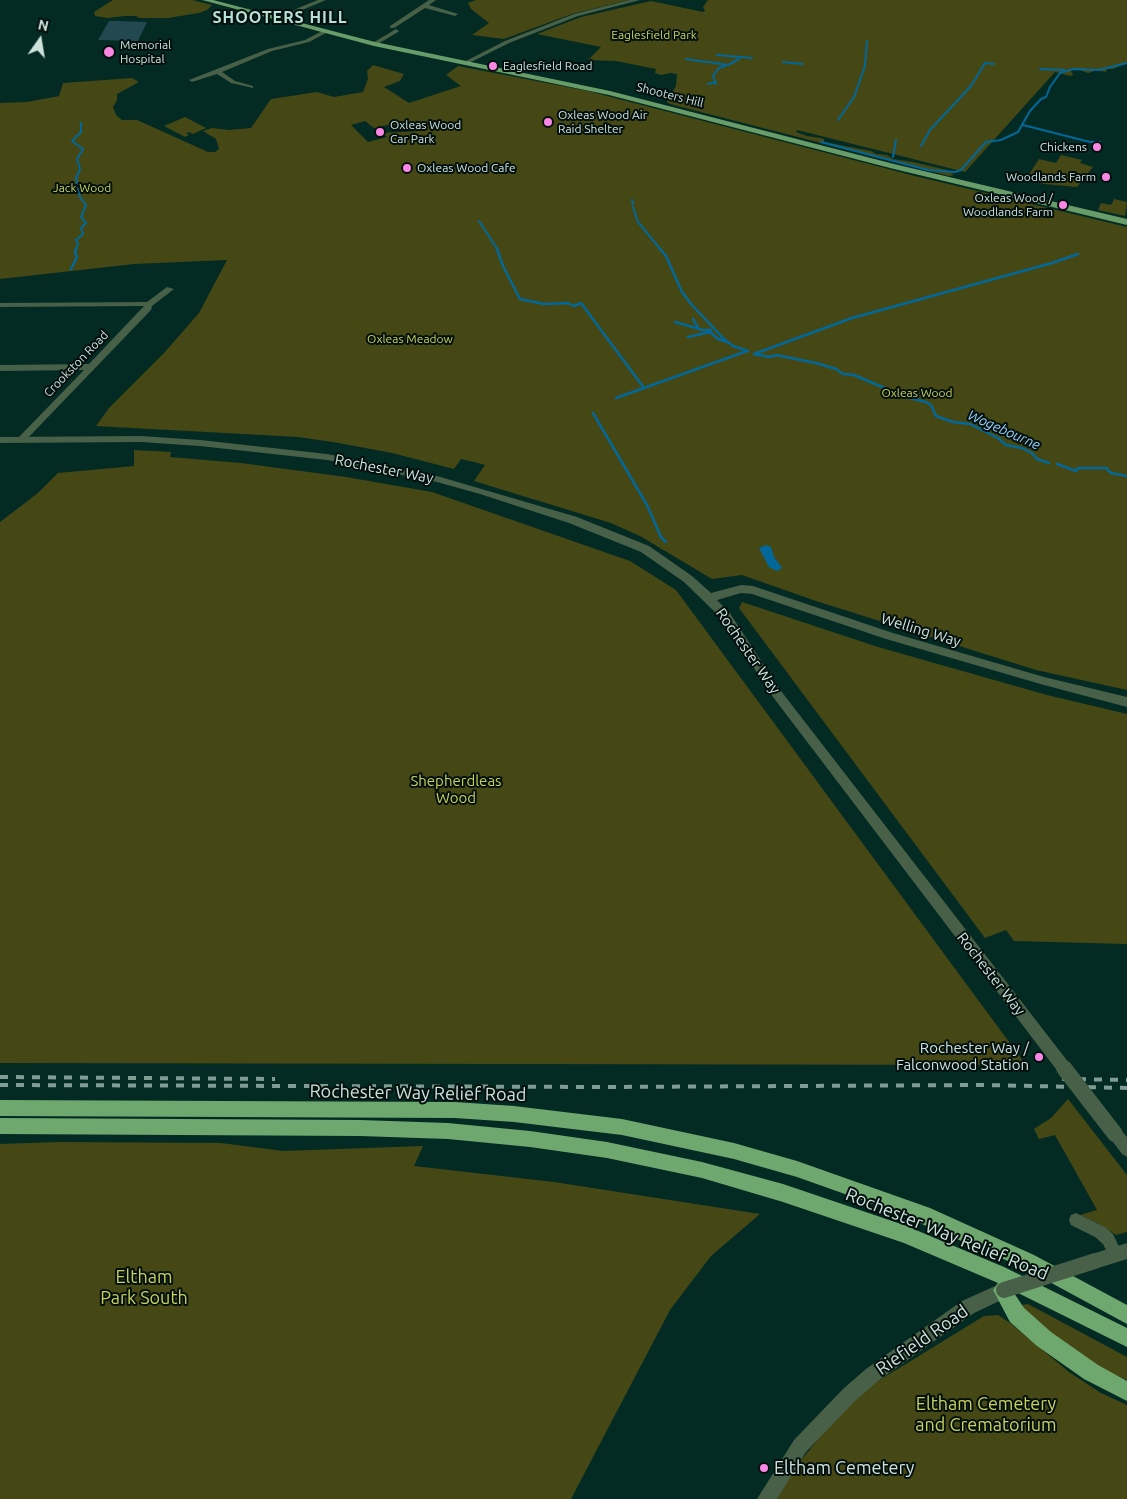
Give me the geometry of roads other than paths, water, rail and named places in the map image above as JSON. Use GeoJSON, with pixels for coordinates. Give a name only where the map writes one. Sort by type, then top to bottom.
{"type":"FeatureCollection","features":[{"type":"Feature","properties":{"kind":"highway","name":"Rochester Way Relief Road"},"geometry":{"type":"LineString","coordinates":[[0,1108],[456,1110],[514,1114],[622,1127],[743,1153],[797,1169],[887,1200],[1028,1261],[1127,1315]]}},
{"type":"Feature","properties":{"kind":"highway","name":"Rochester Way Relief Road"},"geometry":{"type":"LineString","coordinates":[[0,1126],[360,1128],[448,1131],[530,1139],[607,1150],[702,1170],[835,1209],[998,1273],[1127,1338]]}},
{"type":"Feature","properties":{"kind":"highway"},"geometry":{"type":"LineString","coordinates":[[1003,1290],[1017,1314],[1044,1340],[1098,1377],[1127,1391]]}},
{"type":"Feature","properties":{"kind":"main road","name":"Shooters Hill"},"geometry":{"type":"LineString","coordinates":[[205,0],[374,44],[610,93],[893,166],[1127,222]]}},
{"type":"Feature","properties":{"kind":"street"},"geometry":{"type":"LineString","coordinates":[[281,20],[300,9],[323,0]]}},
{"type":"Feature","properties":{"kind":"street"},"geometry":{"type":"LineString","coordinates":[[374,44],[433,0]]}},
{"type":"Feature","properties":{"kind":"street"},"geometry":{"type":"LineString","coordinates":[[465,63],[507,42],[576,15],[637,0]]}},
{"type":"Feature","properties":{"kind":"street"},"geometry":{"type":"LineString","coordinates":[[424,6],[455,14]]}},
{"type":"Feature","properties":{"kind":"street"},"geometry":{"type":"LineString","coordinates":[[192,80],[218,72],[270,50],[307,41],[324,32]]}},
{"type":"Feature","properties":{"kind":"street"},"geometry":{"type":"LineString","coordinates":[[218,72],[233,82],[251,87]]}},
{"type":"Feature","properties":{"kind":"street","name":"Crookston Road"},"geometry":{"type":"LineString","coordinates":[[21,440],[148,306],[170,289]]}},
{"type":"Feature","properties":{"kind":"street"},"geometry":{"type":"LineString","coordinates":[[0,306],[144,304],[148,306]]}},
{"type":"Feature","properties":{"kind":"street"},"geometry":{"type":"LineString","coordinates":[[0,368],[90,367]]}},
{"type":"Feature","properties":{"kind":"street","name":"Rochester Way"},"geometry":{"type":"LineString","coordinates":[[0,440],[200,442],[327,457],[437,479],[532,507],[611,534],[666,562],[709,598],[729,622],[777,694],[1127,1149]]}},
{"type":"Feature","properties":{"kind":"street","name":"Welling Way"},"geometry":{"type":"LineString","coordinates":[[709,598],[740,589],[753,590],[890,636],[1044,681],[1127,702]]}},
{"type":"Feature","properties":{"kind":"street"},"geometry":{"type":"LineString","coordinates":[[1076,1220],[1100,1232],[1122,1253]]}},
{"type":"Feature","properties":{"kind":"street","name":"Riefield Road"},"geometry":{"type":"LineString","coordinates":[[766,1499],[800,1446],[849,1395],[872,1376],[968,1307],[1003,1290],[1122,1253]]}},
{"type":"Feature","properties":{"kind":"water"},"geometry":{"type":"Polygon","coordinates":[[[766,545],[771,547],[774,557],[782,568],[777,571],[769,567],[759,548],[766,545]]]}},
{"type":"Feature","properties":{"kind":"waterway"},"geometry":{"type":"LineString","coordinates":[[838,120],[854,97],[865,66],[867,41]]}},
{"type":"Feature","properties":{"kind":"waterway"},"geometry":{"type":"LineString","coordinates":[[717,55],[752,58]]}},
{"type":"Feature","properties":{"kind":"waterway"},"geometry":{"type":"LineString","coordinates":[[686,59],[707,62]]}},
{"type":"Feature","properties":{"kind":"waterway"},"geometry":{"type":"LineString","coordinates":[[709,62],[728,65],[739,59]]}},
{"type":"Feature","properties":{"kind":"waterway"},"geometry":{"type":"LineString","coordinates":[[783,62],[803,64]]}},
{"type":"Feature","properties":{"kind":"waterway"},"geometry":{"type":"LineString","coordinates":[[921,146],[930,130],[971,86],[985,63],[994,64]]}},
{"type":"Feature","properties":{"kind":"waterway"},"geometry":{"type":"LineString","coordinates":[[821,142],[928,170],[955,172],[961,170],[986,142],[1001,140],[1018,132],[1030,111],[1041,99],[1046,97],[1050,87],[1060,73],[1073,69],[1099,70],[1127,63]]}},
{"type":"Feature","properties":{"kind":"waterway"},"geometry":{"type":"LineString","coordinates":[[715,82],[713,76],[719,68],[725,66]]}},
{"type":"Feature","properties":{"kind":"waterway"},"geometry":{"type":"LineString","coordinates":[[1040,69],[1064,70]]}},
{"type":"Feature","properties":{"kind":"waterway"},"geometry":{"type":"LineString","coordinates":[[708,84],[715,82]]}},
{"type":"Feature","properties":{"kind":"waterway"},"geometry":{"type":"LineString","coordinates":[[76,250],[78,244],[76,240],[83,234],[81,228],[86,223],[81,217],[86,205],[80,197],[76,178],[80,169],[77,159],[83,149],[72,141],[81,132],[81,123]]}},
{"type":"Feature","properties":{"kind":"waterway"},"geometry":{"type":"LineString","coordinates":[[1023,125],[1090,142],[1100,142]]}},
{"type":"Feature","properties":{"kind":"waterway"},"geometry":{"type":"LineString","coordinates":[[893,157],[896,140]]}},
{"type":"Feature","properties":{"kind":"waterway","name":"Wogebourne"},"geometry":{"type":"LineString","coordinates":[[632,200],[633,204]]}},
{"type":"Feature","properties":{"kind":"waterway","name":"Wogebourne"},"geometry":{"type":"LineString","coordinates":[[633,207],[638,222],[661,250]]}},
{"type":"Feature","properties":{"kind":"waterway"},"geometry":{"type":"LineString","coordinates":[[479,221],[498,250]]}},
{"type":"Feature","properties":{"kind":"waterway"},"geometry":{"type":"LineString","coordinates":[[71,269],[77,257],[76,249]]}},
{"type":"Feature","properties":{"kind":"waterway"},"geometry":{"type":"LineString","coordinates":[[497,249],[503,266],[520,299],[544,304],[568,303],[574,306],[581,303],[644,388]]}},
{"type":"Feature","properties":{"kind":"waterway","name":"Wogebourne"},"geometry":{"type":"LineString","coordinates":[[660,249],[666,256],[682,292],[692,305],[724,339],[733,346],[748,351]]}},
{"type":"Feature","properties":{"kind":"waterway"},"geometry":{"type":"LineString","coordinates":[[1049,463],[1037,459],[1032,453],[1022,448],[1006,445],[998,438],[970,424],[953,422],[936,416],[931,405],[926,402],[906,397],[854,375],[843,374],[836,369],[816,363],[776,355],[770,357],[754,354],[852,318],[1052,263],[1078,254]]}},
{"type":"Feature","properties":{"kind":"waterway"},"geometry":{"type":"LineString","coordinates":[[693,319],[698,328]]}},
{"type":"Feature","properties":{"kind":"waterway"},"geometry":{"type":"LineString","coordinates":[[675,322],[703,330],[711,330],[710,332]]}},
{"type":"Feature","properties":{"kind":"waterway"},"geometry":{"type":"LineString","coordinates":[[688,337],[710,332]]}},
{"type":"Feature","properties":{"kind":"waterway"},"geometry":{"type":"LineString","coordinates":[[710,332],[718,339],[727,342]]}},
{"type":"Feature","properties":{"kind":"waterway"},"geometry":{"type":"LineString","coordinates":[[644,388],[747,351]]}},
{"type":"Feature","properties":{"kind":"waterway"},"geometry":{"type":"LineString","coordinates":[[616,398],[644,388]]}},
{"type":"Feature","properties":{"kind":"waterway"},"geometry":{"type":"LineString","coordinates":[[593,413],[647,505],[661,537],[666,542]]}},
{"type":"Feature","properties":{"kind":"waterway","name":"Wogebourne"},"geometry":{"type":"LineString","coordinates":[[1057,464],[1076,471],[1078,468],[1106,468],[1111,473],[1127,476]]}},
{"type":"Feature","properties":{"kind":"railway"},"geometry":{"type":"LineString","coordinates":[[0,1077],[275,1079]]}},
{"type":"Feature","properties":{"kind":"railway"},"geometry":{"type":"LineString","coordinates":[[1062,1079],[1127,1080]]}},
{"type":"Feature","properties":{"kind":"railway"},"geometry":{"type":"LineString","coordinates":[[0,1085],[602,1087],[983,1085],[1127,1088]]}},
{"type":"Feature","properties":{"kind":"place","name":"Memorial Hospital"},"geometry":{"type":"Point","coordinates":[109,52]}},
{"type":"Feature","properties":{"kind":"place","name":"Eaglesfield Road"},"geometry":{"type":"Point","coordinates":[493,66]}},
{"type":"Feature","properties":{"kind":"place","name":"Oxleas Wood Air Raid Shelter"},"geometry":{"type":"Point","coordinates":[548,122]}},
{"type":"Feature","properties":{"kind":"place","name":"Oxleas Wood Car Park"},"geometry":{"type":"Point","coordinates":[380,132]}},
{"type":"Feature","properties":{"kind":"place","name":"Chickens"},"geometry":{"type":"Point","coordinates":[1097,147]}},
{"type":"Feature","properties":{"kind":"place","name":"Oxleas Wood Cafe"},"geometry":{"type":"Point","coordinates":[407,168]}},
{"type":"Feature","properties":{"kind":"place","name":"Woodlands Farm"},"geometry":{"type":"Point","coordinates":[1106,177]}},
{"type":"Feature","properties":{"kind":"place","name":"Oxleas Wood / Woodlands Farm"},"geometry":{"type":"Point","coordinates":[1063,205]}},
{"type":"Feature","properties":{"kind":"place","name":"Rochester Way / Falconwood Station"},"geometry":{"type":"Point","coordinates":[1039,1057]}},
{"type":"Feature","properties":{"kind":"place","name":"Eltham Cemetery"},"geometry":{"type":"Point","coordinates":[764,1468]}},
{"type":"Feature","properties":{"kind":"district","name":"SHOOTERS HILL"},"geometry":{"type":"Point","coordinates":[280,18]}},
{"type":"Feature","properties":{"kind":"park label","name":"Eaglesfield Park"},"geometry":{"type":"Point","coordinates":[654,35]}},
{"type":"Feature","properties":{"kind":"park label","name":"Jack Wood"},"geometry":{"type":"Point","coordinates":[82,188]}},
{"type":"Feature","properties":{"kind":"park label","name":"Oxleas Meadow"},"geometry":{"type":"Point","coordinates":[410,339]}},
{"type":"Feature","properties":{"kind":"park label","name":"Oxleas Wood"},"geometry":{"type":"Point","coordinates":[917,393]}},
{"type":"Feature","properties":{"kind":"park label","name":"Shepherdleas Wood"},"geometry":{"type":"Point","coordinates":[456,790]}},
{"type":"Feature","properties":{"kind":"park label","name":"Eltham Park South"},"geometry":{"type":"Point","coordinates":[144,1287]}},
{"type":"Feature","properties":{"kind":"park label","name":"Eltham Cemetery and Crematorium"},"geometry":{"type":"Point","coordinates":[986,1414]}}]}
